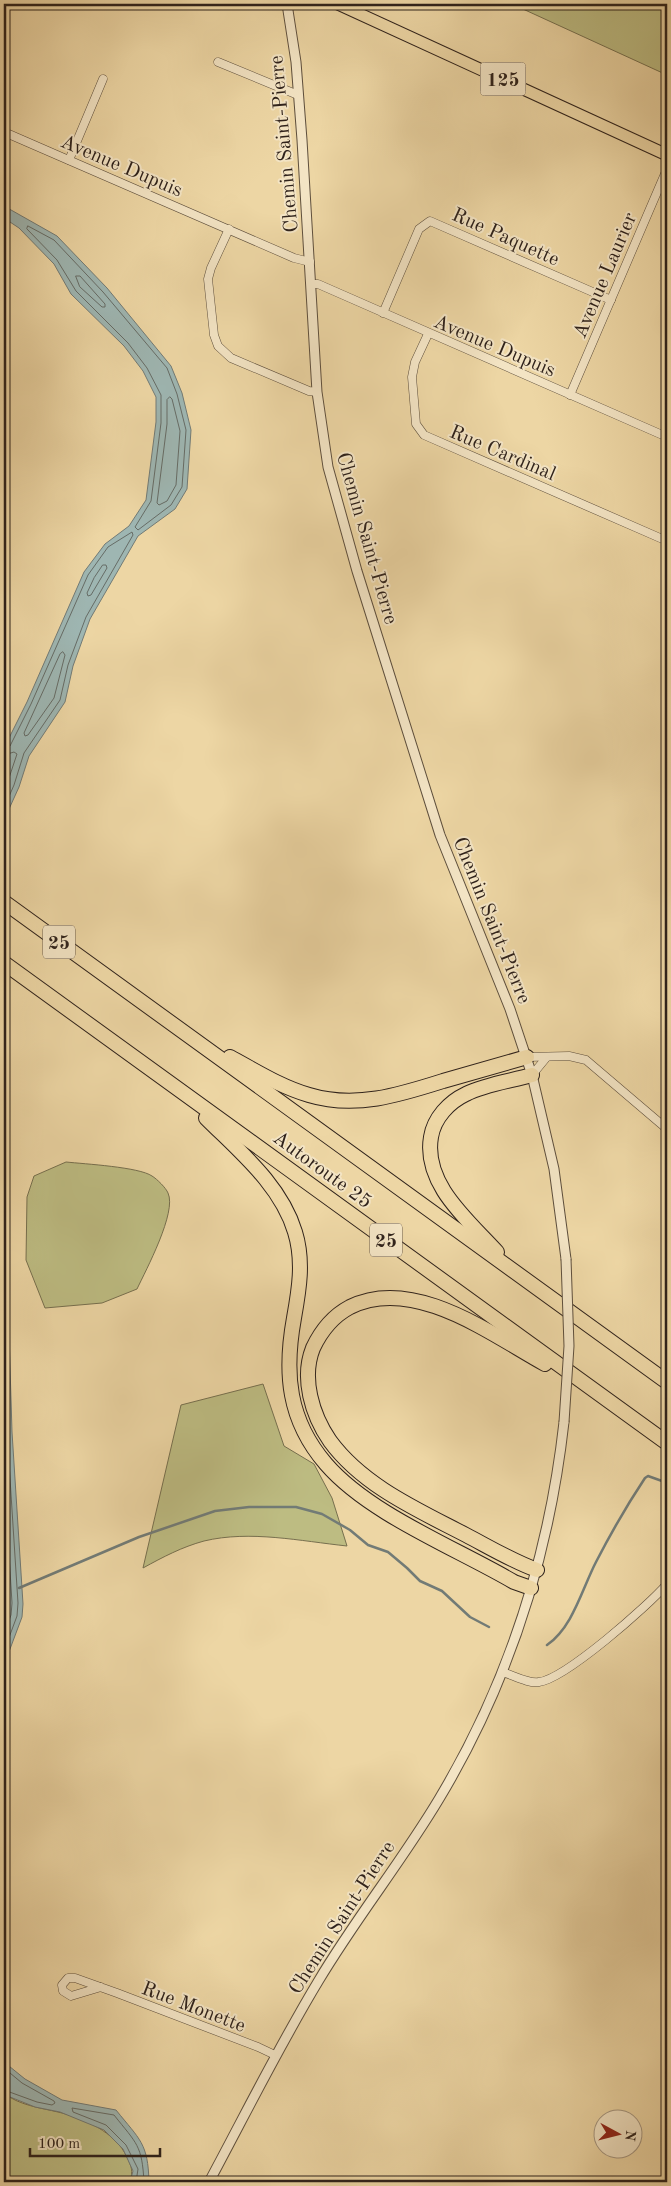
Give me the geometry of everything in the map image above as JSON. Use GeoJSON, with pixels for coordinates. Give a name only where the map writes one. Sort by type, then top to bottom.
{"type":"FeatureCollection","features":[{"type":"Feature","properties":{"kind":"highway","name":"Autoroute 25"},"geometry":{"type":"LineString","coordinates":[[4,902],[667,1382]]}},
{"type":"Feature","properties":{"kind":"highway","name":"Autoroute 25"},"geometry":{"type":"LineString","coordinates":[[4,963],[667,1443]]}},
{"type":"Feature","properties":{"kind":"highway"},"geometry":{"type":"LineString","coordinates":[[183,1032],[285,1086],[310,1096],[346,1101],[392,1096],[527,1057]]}},
{"type":"Feature","properties":{"kind":"highway"},"geometry":{"type":"LineString","coordinates":[[516,1273],[445,1192],[432,1166],[430,1147],[436,1122],[454,1102],[477,1089],[532,1075]]}},
{"type":"Feature","properties":{"kind":"highway"},"geometry":{"type":"LineString","coordinates":[[175,1087],[259,1171],[278,1197],[292,1222],[298,1241],[300,1267],[299,1290],[290,1345],[289,1384],[297,1414],[316,1451],[342,1480],[375,1505],[514,1582],[531,1588]]}},
{"type":"Feature","properties":{"kind":"highway"},"geometry":{"type":"LineString","coordinates":[[537,1570],[515,1561],[397,1498],[373,1482],[349,1462],[330,1441],[315,1412],[308,1379],[308,1365],[312,1352],[317,1340],[329,1324],[344,1310],[370,1300],[403,1299],[436,1307],[464,1318],[598,1393]]}},
{"type":"Feature","properties":{"kind":"main road","name":"125"},"geometry":{"type":"LineString","coordinates":[[338,4],[667,155]]}},
{"type":"Feature","properties":{"kind":"street","name":"Chemin Saint-Pierre"},"geometry":{"type":"LineString","coordinates":[[209,2182],[275,2055],[331,1960],[441,1795],[484,1714],[502,1672],[537,1570],[551,1510],[564,1422],[569,1346],[566,1259],[554,1168],[532,1075],[494,969],[449,861],[418,768],[333,486],[323,440],[317,392],[296,62],[287,4]]}},
{"type":"Feature","properties":{"kind":"street"},"geometry":{"type":"LineString","coordinates":[[218,62],[298,95]]}},
{"type":"Feature","properties":{"kind":"street"},"geometry":{"type":"LineString","coordinates":[[69,160],[103,79]]}},
{"type":"Feature","properties":{"kind":"street","name":"Avenue Dupuis"},"geometry":{"type":"LineString","coordinates":[[4,132],[294,258],[310,262]]}},
{"type":"Feature","properties":{"kind":"street","name":"Avenue Laurier"},"geometry":{"type":"LineString","coordinates":[[570,395],[667,169]]}},
{"type":"Feature","properties":{"kind":"street","name":"Rue Paquette"},"geometry":{"type":"LineString","coordinates":[[384,313],[419,229],[430,221],[611,300]]}},
{"type":"Feature","properties":{"kind":"street"},"geometry":{"type":"LineString","coordinates":[[229,229],[208,279],[214,335],[218,346],[231,358],[309,391],[317,392]]}},
{"type":"Feature","properties":{"kind":"street","name":"Avenue Dupuis"},"geometry":{"type":"LineString","coordinates":[[310,284],[318,284],[428,334],[665,436]]}},
{"type":"Feature","properties":{"kind":"street","name":"Rue Cardinal"},"geometry":{"type":"LineString","coordinates":[[428,334],[415,362],[412,377],[416,424],[424,435],[667,541]]}},
{"type":"Feature","properties":{"kind":"street"},"geometry":{"type":"LineString","coordinates":[[665,436],[667,427]]}},
{"type":"Feature","properties":{"kind":"street"},"geometry":{"type":"LineString","coordinates":[[527,1057],[569,1056],[586,1060],[667,1129]]}},
{"type":"Feature","properties":{"kind":"street"},"geometry":{"type":"LineString","coordinates":[[532,1075],[546,1058]]}},
{"type":"Feature","properties":{"kind":"street"},"geometry":{"type":"LineString","coordinates":[[502,1672],[535,1682],[554,1676],[635,1616],[667,1584]]}},
{"type":"Feature","properties":{"kind":"street","name":"Rue Monette"},"geometry":{"type":"LineString","coordinates":[[101,1988],[275,2055]]}},
{"type":"Feature","properties":{"kind":"shaded area"},"geometry":{"type":"Polygon","coordinates":[[[512,4],[667,4],[667,75],[512,4]]]}},
{"type":"Feature","properties":{"kind":"shaded area"},"geometry":{"type":"Polygon","coordinates":[[[66,1162],[124,1168],[145,1173],[161,1184],[168,1193],[170,1202],[165,1227],[137,1289],[102,1303],[45,1308],[26,1260],[27,1197],[34,1176],[66,1162]]]}},
{"type":"Feature","properties":{"kind":"shaded area"},"geometry":{"type":"Polygon","coordinates":[[[263,1384],[284,1446],[314,1464],[332,1498],[347,1546],[257,1536],[239,1536],[204,1541],[188,1546],[143,1568],[181,1405],[263,1384]]]}},
{"type":"Feature","properties":{"kind":"shaded area"},"geometry":{"type":"Polygon","coordinates":[[[4,2093],[23,2103],[78,2118],[107,2133],[122,2148],[127,2157],[132,2169],[130,2182],[4,2182],[4,2093]]]}},
{"type":"Feature","properties":{"kind":"water"},"geometry":{"type":"Polygon","coordinates":[[[4,206],[57,236],[107,288],[171,366],[182,393],[191,430],[187,489],[175,509],[138,536],[90,619],[73,666],[65,702],[29,756],[19,787],[4,820],[4,748],[27,702],[84,572],[105,544],[129,526],[146,500],[156,422],[156,397],[143,371],[124,346],[71,294],[54,264],[19,228],[4,218],[4,206]]]}},
{"type":"Feature","properties":{"kind":"water"},"geometry":{"type":"Polygon","coordinates":[[[4,1277],[8,1301],[12,1432],[23,1604],[22,1617],[4,1665],[4,1277]]]}},
{"type":"Feature","properties":{"kind":"water"},"geometry":{"type":"Polygon","coordinates":[[[4,2062],[25,2079],[62,2100],[116,2110],[141,2143],[147,2159],[149,2182],[130,2182],[133,2171],[123,2149],[104,2130],[60,2112],[35,2107],[5,2095],[4,2062]]]}},
{"type":"Feature","properties":{"kind":"waterway"},"geometry":{"type":"LineString","coordinates":[[547,1645],[564,1628],[570,1618],[602,1551],[645,1478],[648,1476],[662,1481]]}},
{"type":"Feature","properties":{"kind":"waterway"},"geometry":{"type":"LineString","coordinates":[[19,1588],[139,1537],[215,1511],[249,1507],[296,1507],[322,1514],[350,1530],[368,1545],[388,1552],[420,1581],[442,1591],[470,1617],[489,1627]]}}]}
